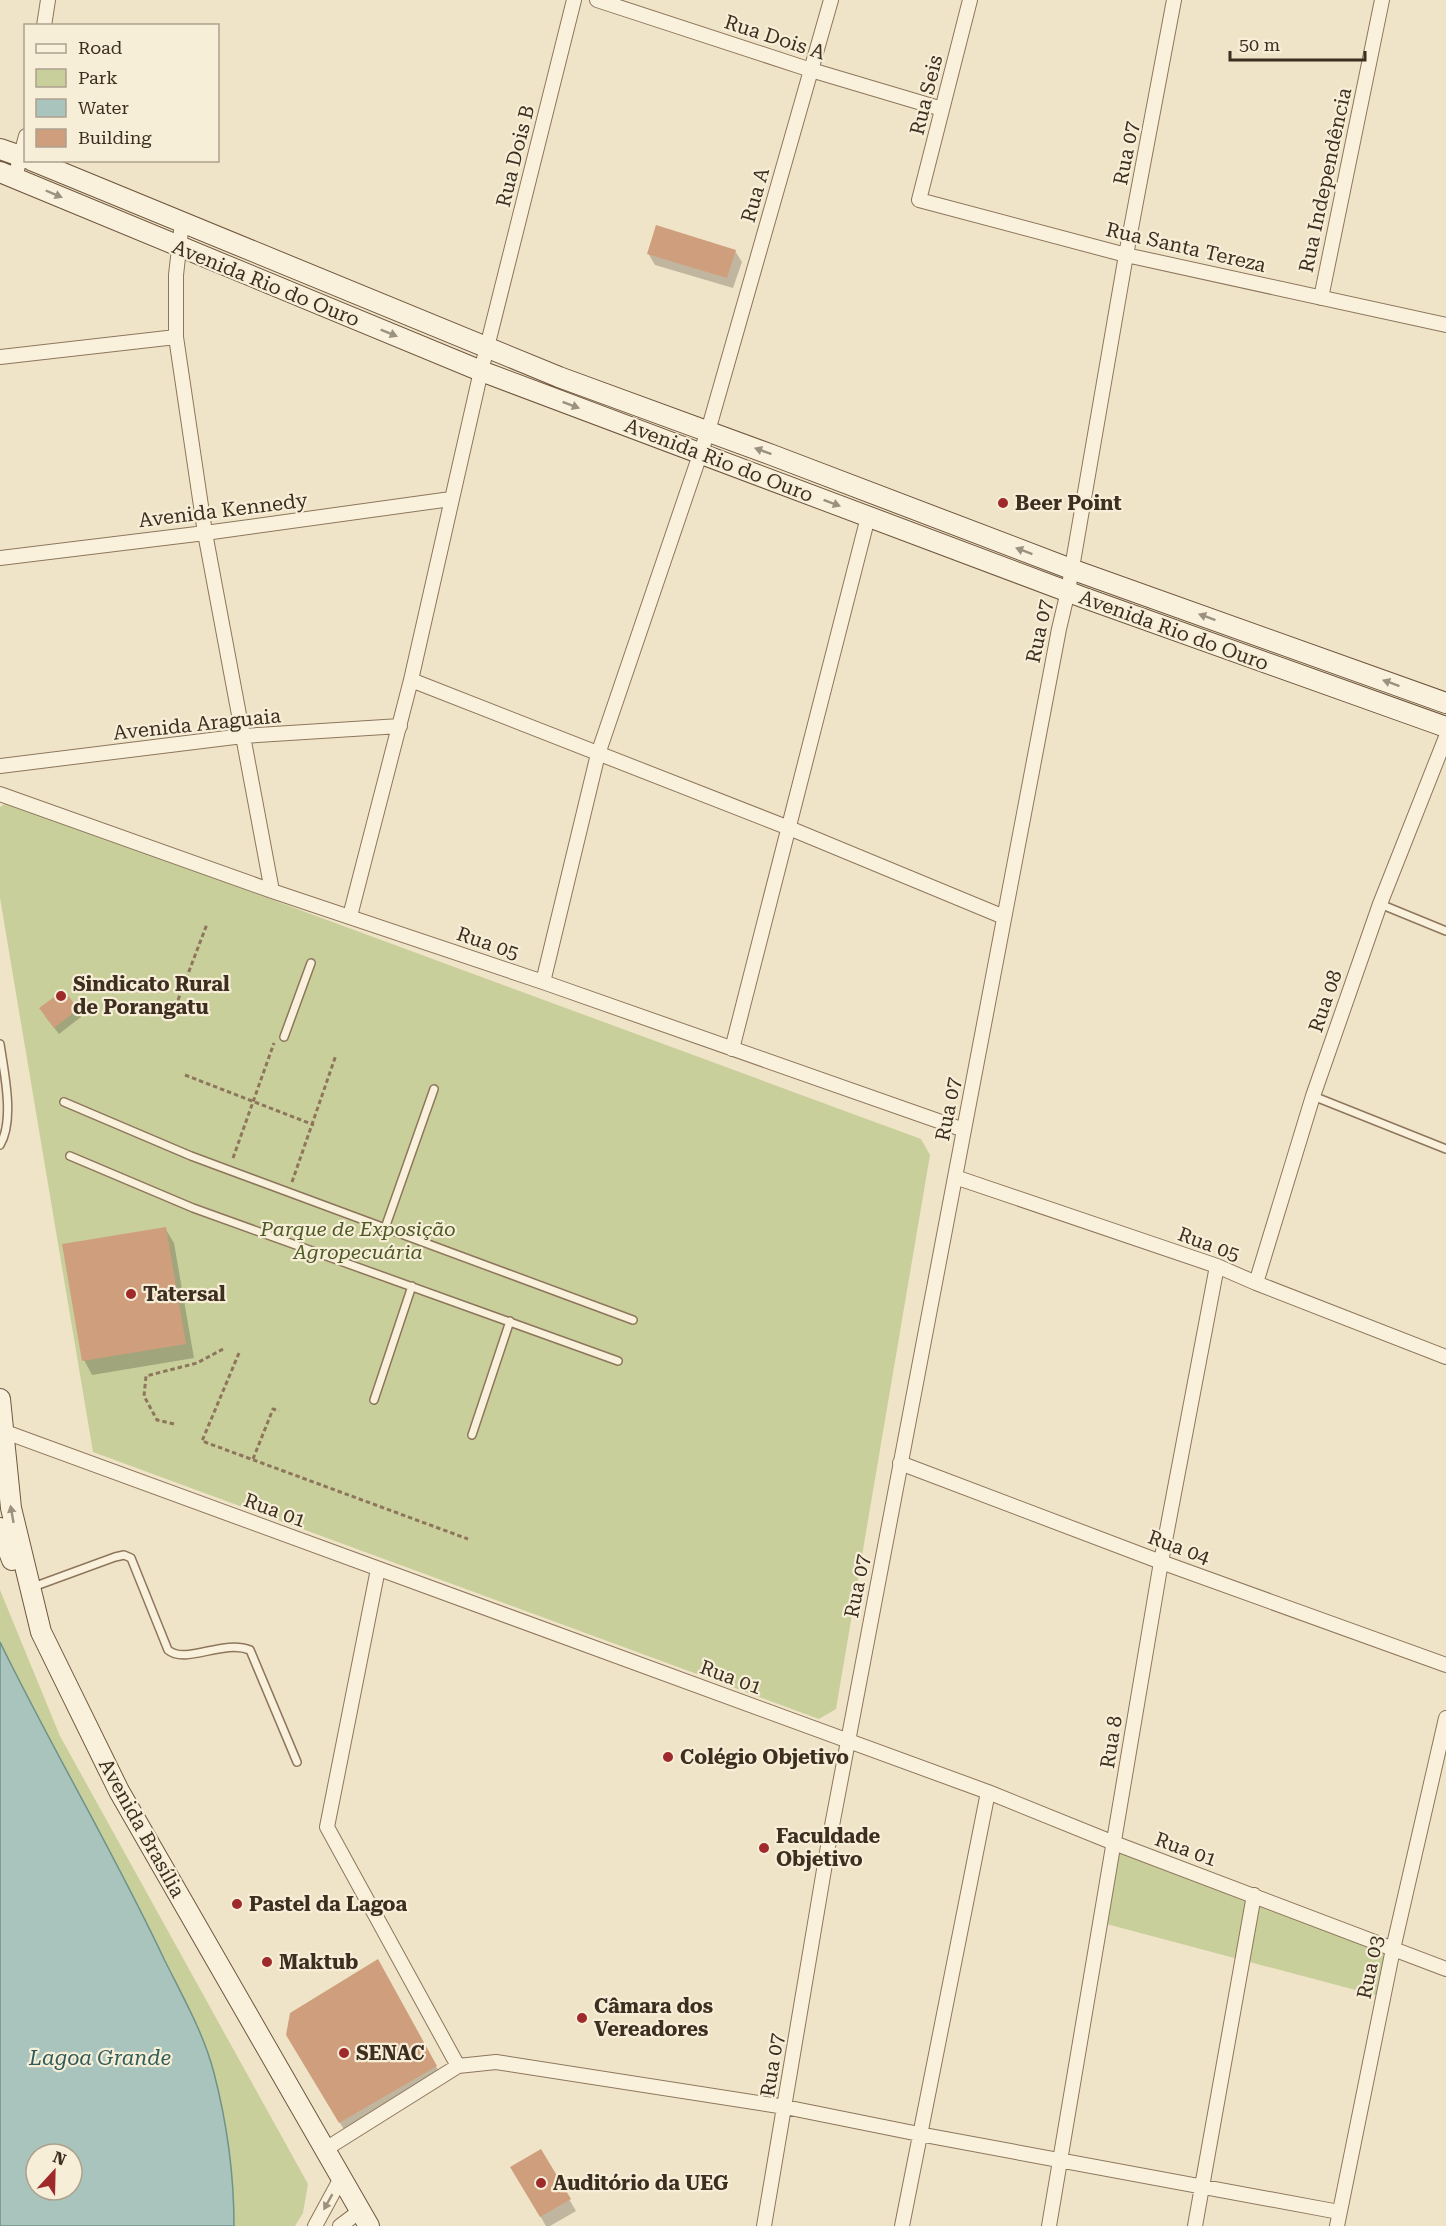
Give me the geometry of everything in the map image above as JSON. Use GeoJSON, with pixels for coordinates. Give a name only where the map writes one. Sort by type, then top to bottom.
{"type":"FeatureCollection","features":[{"type":"Feature","properties":{"kind":"main road","name":"Avenida Rio do Ouro"},"geometry":{"type":"LineString","coordinates":[[0,149],[24,157]]}},
{"type":"Feature","properties":{"kind":"main road","name":"Avenida Rio do Ouro"},"geometry":{"type":"LineString","coordinates":[[36,162],[559,377],[1071,569],[1446,703]]}},
{"type":"Feature","properties":{"kind":"main road","name":"Avenida Rio do Ouro"},"geometry":{"type":"LineString","coordinates":[[8,175],[482,371],[1114,608],[1446,727]]}},
{"type":"Feature","properties":{"kind":"main road"},"geometry":{"type":"LineString","coordinates":[[361,322],[371,300]]}},
{"type":"Feature","properties":{"kind":"main road"},"geometry":{"type":"LineString","coordinates":[[911,533],[918,510]]}},
{"type":"Feature","properties":{"kind":"main road"},"geometry":{"type":"LineString","coordinates":[[1114,608],[1120,586]]}},
{"type":"Feature","properties":{"kind":"main road"},"geometry":{"type":"LineString","coordinates":[[0,1399],[11,1508],[26,1589]]}},
{"type":"Feature","properties":{"kind":"main road"},"geometry":{"type":"LineString","coordinates":[[0,1528],[26,1589]]}},
{"type":"Feature","properties":{"kind":"main road","name":"Avenida Brasília"},"geometry":{"type":"LineString","coordinates":[[26,1589],[41,1632],[119,1791],[364,2218]]}},
{"type":"Feature","properties":{"kind":"street"},"geometry":{"type":"LineString","coordinates":[[44,24],[48,0]]}},
{"type":"Feature","properties":{"kind":"street","name":"Rua Dois B"},"geometry":{"type":"LineString","coordinates":[[350,916],[400,726],[487,348],[574,0]]}},
{"type":"Feature","properties":{"kind":"street","name":"Rua Dois A"},"geometry":{"type":"LineString","coordinates":[[597,0],[811,70],[942,109]]}},
{"type":"Feature","properties":{"kind":"street","name":"Rua A"},"geometry":{"type":"LineString","coordinates":[[543,982],[598,754],[708,431],[831,0]]}},
{"type":"Feature","properties":{"kind":"street","name":"Rua Seis"},"geometry":{"type":"LineString","coordinates":[[919,200],[970,0]]}},
{"type":"Feature","properties":{"kind":"street","name":"Rua 07"},"geometry":{"type":"LineString","coordinates":[[764,2226],[827,1852],[1004,916],[1068,591],[1126,255],[1174,0]]}},
{"type":"Feature","properties":{"kind":"street","name":"Rua Independência"},"geometry":{"type":"LineString","coordinates":[[1321,298],[1382,0]]}},
{"type":"Feature","properties":{"kind":"street"},"geometry":{"type":"LineString","coordinates":[[8,175],[24,160]]}},
{"type":"Feature","properties":{"kind":"street","name":"Rua Santa Tereza"},"geometry":{"type":"LineString","coordinates":[[919,200],[1126,255],[1446,325]]}},
{"type":"Feature","properties":{"kind":"street"},"geometry":{"type":"LineString","coordinates":[[182,222],[176,275],[176,337],[205,533],[272,891]]}},
{"type":"Feature","properties":{"kind":"street"},"geometry":{"type":"LineString","coordinates":[[0,357],[176,337]]}},
{"type":"Feature","properties":{"kind":"street","name":"Avenida Kennedy"},"geometry":{"type":"LineString","coordinates":[[0,558],[205,533],[451,499]]}},
{"type":"Feature","properties":{"kind":"street"},"geometry":{"type":"LineString","coordinates":[[732,1049],[868,517]]}},
{"type":"Feature","properties":{"kind":"street"},"geometry":{"type":"LineString","coordinates":[[411,680],[789,828],[1004,916]]}},
{"type":"Feature","properties":{"kind":"street","name":"Avenida Araguaia"},"geometry":{"type":"LineString","coordinates":[[0,766],[243,736],[400,726]]}},
{"type":"Feature","properties":{"kind":"street","name":"Rua 08"},"geometry":{"type":"LineString","coordinates":[[1256,1283],[1313,1096],[1380,904],[1446,737]]}},
{"type":"Feature","properties":{"kind":"street","name":"Rua 05"},"geometry":{"type":"LineString","coordinates":[[0,794],[272,891],[543,982],[964,1130]]}},
{"type":"Feature","properties":{"kind":"street","name":"Rua 05"},"geometry":{"type":"LineString","coordinates":[[955,1177],[1217,1266],[1446,1357]]}},
{"type":"Feature","properties":{"kind":"street","name":"Rua 8"},"geometry":{"type":"LineString","coordinates":[[1049,2226],[1161,1562],[1217,1266]]}},
{"type":"Feature","properties":{"kind":"street","name":"Rua 01"},"geometry":{"type":"LineString","coordinates":[[2,1431],[988,1792],[1114,1844],[1446,1969]]}},
{"type":"Feature","properties":{"kind":"street","name":"Rua 04"},"geometry":{"type":"LineString","coordinates":[[900,1462],[1161,1562],[1446,1665]]}},
{"type":"Feature","properties":{"kind":"street"},"geometry":{"type":"LineString","coordinates":[[378,1569],[327,1827],[458,2066]]}},
{"type":"Feature","properties":{"kind":"street","name":"Rua 03"},"geometry":{"type":"LineString","coordinates":[[1337,2226],[1393,1949],[1446,1718]]}},
{"type":"Feature","properties":{"kind":"street"},"geometry":{"type":"LineString","coordinates":[[902,2226],[988,1792]]}},
{"type":"Feature","properties":{"kind":"street"},"geometry":{"type":"LineString","coordinates":[[1195,2226],[1254,1895]]}},
{"type":"Feature","properties":{"kind":"street"},"geometry":{"type":"LineString","coordinates":[[324,2150],[458,2066],[496,2062],[785,2107],[1340,2212]]}},
{"type":"Feature","properties":{"kind":"street"},"geometry":{"type":"LineString","coordinates":[[315,2226],[341,2178]]}},
{"type":"Feature","properties":{"kind":"street"},"geometry":{"type":"LineString","coordinates":[[340,2226],[364,2218]]}},
{"type":"Feature","properties":{"kind":"lane"},"geometry":{"type":"LineString","coordinates":[[1380,904],[1446,931]]}},
{"type":"Feature","properties":{"kind":"lane"},"geometry":{"type":"LineString","coordinates":[[280,1036],[311,963]]}},
{"type":"Feature","properties":{"kind":"lane"},"geometry":{"type":"LineString","coordinates":[[0,1044],[8,1095],[4,1138],[0,1145]]}},
{"type":"Feature","properties":{"kind":"lane"},"geometry":{"type":"LineString","coordinates":[[385,1228],[434,1089]]}},
{"type":"Feature","properties":{"kind":"lane"},"geometry":{"type":"LineString","coordinates":[[1313,1096],[1446,1149]]}},
{"type":"Feature","properties":{"kind":"lane"},"geometry":{"type":"LineString","coordinates":[[64,1102],[229,1170],[633,1320]]}},
{"type":"Feature","properties":{"kind":"lane"},"geometry":{"type":"LineString","coordinates":[[70,1156],[193,1208],[618,1361]]}},
{"type":"Feature","properties":{"kind":"lane"},"geometry":{"type":"LineString","coordinates":[[374,1400],[412,1286]]}},
{"type":"Feature","properties":{"kind":"lane"},"geometry":{"type":"LineString","coordinates":[[472,1435],[510,1321]]}},
{"type":"Feature","properties":{"kind":"lane"},"geometry":{"type":"LineString","coordinates":[[26,1589],[115,1557],[124,1555],[131,1558],[168,1650],[174,1655],[182,1656],[225,1646],[240,1646],[250,1650],[297,1762]]}},
{"type":"Feature","properties":{"kind":"path"},"geometry":{"type":"LineString","coordinates":[[177,1000],[207,924]]}},
{"type":"Feature","properties":{"kind":"path"},"geometry":{"type":"LineString","coordinates":[[229,1170],[252,1100],[280,1036]]}},
{"type":"Feature","properties":{"kind":"path"},"geometry":{"type":"LineString","coordinates":[[288,1192],[314,1125],[336,1055]]}},
{"type":"Feature","properties":{"kind":"path"},"geometry":{"type":"LineString","coordinates":[[185,1075],[314,1125]]}},
{"type":"Feature","properties":{"kind":"path"},"geometry":{"type":"LineString","coordinates":[[174,1424],[157,1420],[144,1396],[146,1376],[197,1364],[225,1348]]}},
{"type":"Feature","properties":{"kind":"path"},"geometry":{"type":"LineString","coordinates":[[239,1353],[202,1441],[468,1539]]}},
{"type":"Feature","properties":{"kind":"path"},"geometry":{"type":"LineString","coordinates":[[253,1460],[273,1409],[279,1411]]}},
{"type":"Feature","properties":{"kind":"green space","name":"Parque de Exposição Agropecuária"},"geometry":{"type":"Polygon","coordinates":[[[7,802],[921,1139],[930,1155],[836,1709],[819,1719],[93,1452],[0,898],[0,807],[7,802]]]}},
{"type":"Feature","properties":{"kind":"green space"},"geometry":{"type":"Polygon","coordinates":[[[0,1590],[60,1736],[308,2184],[303,2213],[295,2226],[215,2226],[0,1675],[0,1590]]]}},
{"type":"Feature","properties":{"kind":"green space"},"geometry":{"type":"Polygon","coordinates":[[[1114,1843],[1385,1952],[1378,1996],[1099,1922],[1114,1843]]]}},
{"type":"Feature","properties":{"kind":"water","name":"Lagoa Grande"},"geometry":{"type":"Polygon","coordinates":[[[0,1642],[125,1880],[205,2044],[223,2111],[233,2188],[234,2226],[0,2226],[0,1642]]]}},
{"type":"Feature","properties":{"kind":"building"},"geometry":{"type":"Polygon","coordinates":[[[656,225],[736,250],[727,278],[647,254],[656,225]]]}},
{"type":"Feature","properties":{"kind":"building"},"geometry":{"type":"Polygon","coordinates":[[[64,990],[78,1009],[54,1028],[39,1008],[64,990]]]}},
{"type":"Feature","properties":{"kind":"building"},"geometry":{"type":"Polygon","coordinates":[[[166,1227],[186,1344],[82,1361],[62,1244],[166,1227]]]}},
{"type":"Feature","properties":{"kind":"building"},"geometry":{"type":"Polygon","coordinates":[[[378,1959],[437,2066],[339,2123],[286,2035],[290,2013],[378,1959]]]}},
{"type":"Feature","properties":{"kind":"building","name":"Auditório da UEG"},"geometry":{"type":"Polygon","coordinates":[[[541,2149],[571,2199],[540,2217],[510,2167],[541,2149]]]}},
{"type":"Feature","properties":{"kind":"place","name":"Beer Point"},"geometry":{"type":"Point","coordinates":[1003,503]}},
{"type":"Feature","properties":{"kind":"place","name":"Sindicato Rural de Porangatu"},"geometry":{"type":"Point","coordinates":[61,996]}},
{"type":"Feature","properties":{"kind":"place","name":"Tatersal"},"geometry":{"type":"Point","coordinates":[131,1294]}},
{"type":"Feature","properties":{"kind":"place","name":"Colégio Objetivo"},"geometry":{"type":"Point","coordinates":[668,1757]}},
{"type":"Feature","properties":{"kind":"place","name":"Faculdade Objetivo"},"geometry":{"type":"Point","coordinates":[764,1848]}},
{"type":"Feature","properties":{"kind":"place","name":"Pastel da Lagoa"},"geometry":{"type":"Point","coordinates":[237,1904]}},
{"type":"Feature","properties":{"kind":"place","name":"Maktub"},"geometry":{"type":"Point","coordinates":[267,1962]}},
{"type":"Feature","properties":{"kind":"place","name":"Câmara dos Vereadores"},"geometry":{"type":"Point","coordinates":[582,2018]}},
{"type":"Feature","properties":{"kind":"place","name":"SENAC"},"geometry":{"type":"Point","coordinates":[344,2053]}},
{"type":"Feature","properties":{"kind":"place","name":"Auditório da UEG"},"geometry":{"type":"Point","coordinates":[541,2183]}}]}
